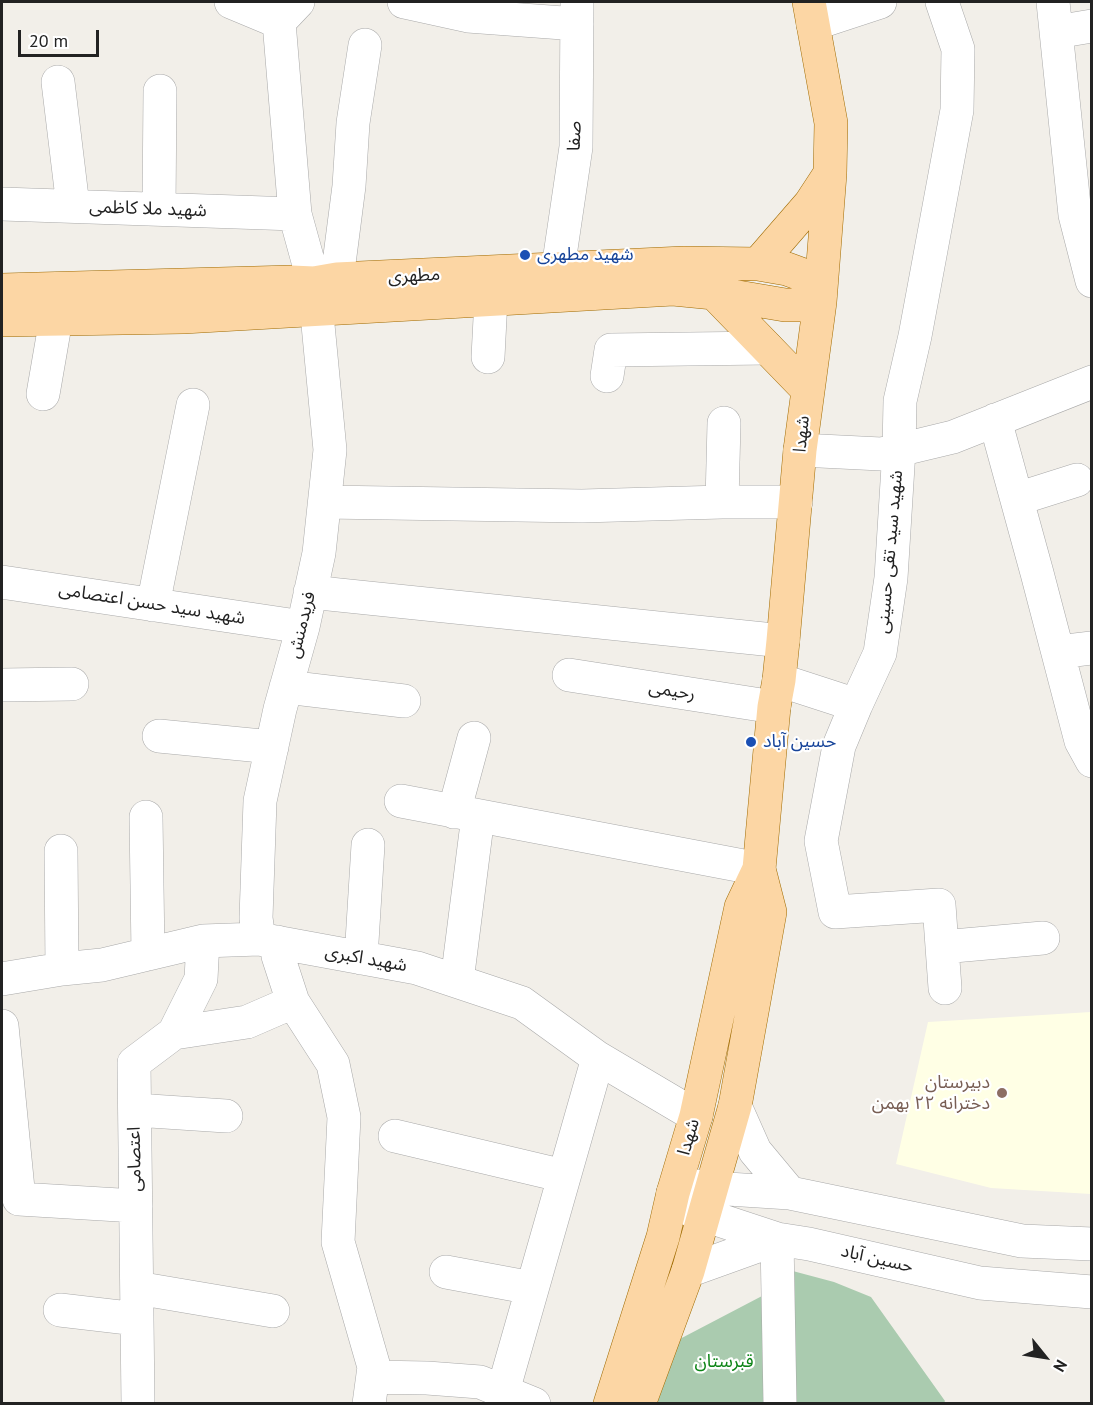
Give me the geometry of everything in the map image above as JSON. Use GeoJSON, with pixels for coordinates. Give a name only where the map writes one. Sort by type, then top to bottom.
{"type":"FeatureCollection","features":[{"type":"Feature","properties":{"kind":"main road","name":"شهدا"},"geometry":{"type":"LineString","coordinates":[[610,1404],[663,1237],[673,1192],[696,1116],[741,908],[759,869],[800,450],[820,294],[830,174],[831,123],[811,13]]}},
{"type":"Feature","properties":{"kind":"main road"},"geometry":{"type":"LineString","coordinates":[[758,264],[810,204],[830,174]]}},
{"type":"Feature","properties":{"kind":"main road","name":"مطهری"},"geometry":{"type":"LineString","coordinates":[[2,291],[291,282],[323,290],[491,299],[673,289],[714,293],[785,305],[803,305],[820,294],[806,276],[787,269],[758,264],[684,263],[558,269],[323,290],[183,317],[2,321]]}},
{"type":"Feature","properties":{"kind":"main road"},"geometry":{"type":"LineString","coordinates":[[714,293],[807,389]]}},
{"type":"Feature","properties":{"kind":"main road","name":"شهدا"},"geometry":{"type":"LineString","coordinates":[[639,1404],[688,1271],[735,1106],[770,912],[759,869]]}},
{"type":"Feature","properties":{"kind":"street"},"geometry":{"type":"LineString","coordinates":[[231,2],[289,12],[295,214],[323,290]]}},
{"type":"Feature","properties":{"kind":"street"},"geometry":{"type":"LineString","coordinates":[[404,2],[468,16],[577,13]]}},
{"type":"Feature","properties":{"kind":"street"},"geometry":{"type":"LineString","coordinates":[[811,13],[880,2]]}},
{"type":"Feature","properties":{"kind":"street","name":"شهید سید تقی حسینی"},"geometry":{"type":"LineString","coordinates":[[942,2],[958,49],[957,110],[915,336],[900,400],[891,578],[880,653],[839,746],[821,841],[835,912],[939,905],[945,988]]}},
{"type":"Feature","properties":{"kind":"street","name":"صفا"},"geometry":{"type":"LineString","coordinates":[[558,269],[576,147],[577,13]]}},
{"type":"Feature","properties":{"kind":"street"},"geometry":{"type":"LineString","coordinates":[[1092,26],[1055,17],[1075,215],[1092,281]]}},
{"type":"Feature","properties":{"kind":"street"},"geometry":{"type":"LineString","coordinates":[[323,290],[349,186],[353,123],[365,45]]}},
{"type":"Feature","properties":{"kind":"street"},"geometry":{"type":"LineString","coordinates":[[58,82],[73,206]]}},
{"type":"Feature","properties":{"kind":"street"},"geometry":{"type":"LineString","coordinates":[[159,209],[160,91]]}},
{"type":"Feature","properties":{"kind":"street","name":"شهید ملا کاظمی"},"geometry":{"type":"LineString","coordinates":[[2,204],[295,214]]}},
{"type":"Feature","properties":{"kind":"street","name":"فریدمنش"},"geometry":{"type":"LineString","coordinates":[[323,290],[330,450],[325,502],[319,553],[303,627],[279,709],[260,801],[256,918],[278,957],[293,1002],[333,1064],[344,1118],[338,1242],[374,1367],[371,1390]]}},
{"type":"Feature","properties":{"kind":"street"},"geometry":{"type":"LineString","coordinates":[[488,357],[491,299]]}},
{"type":"Feature","properties":{"kind":"street"},"geometry":{"type":"LineString","coordinates":[[43,394],[56,320]]}},
{"type":"Feature","properties":{"kind":"street"},"geometry":{"type":"LineString","coordinates":[[607,376],[611,350],[767,348]]}},
{"type":"Feature","properties":{"kind":"street"},"geometry":{"type":"LineString","coordinates":[[800,450],[881,454],[953,438],[1092,382]]}},
{"type":"Feature","properties":{"kind":"street"},"geometry":{"type":"LineString","coordinates":[[153,604],[193,405]]}},
{"type":"Feature","properties":{"kind":"street"},"geometry":{"type":"LineString","coordinates":[[995,420],[1081,741],[1092,761]]}},
{"type":"Feature","properties":{"kind":"street"},"geometry":{"type":"LineString","coordinates":[[722,502],[724,423]]}},
{"type":"Feature","properties":{"kind":"street"},"geometry":{"type":"LineString","coordinates":[[1017,499],[1077,480]]}},
{"type":"Feature","properties":{"kind":"street"},"geometry":{"type":"LineString","coordinates":[[325,502],[582,506],[796,502]]}},
{"type":"Feature","properties":{"kind":"street","name":"شهید سید حسن اعتصامی"},"geometry":{"type":"LineString","coordinates":[[2,582],[303,627]]}},
{"type":"Feature","properties":{"kind":"street"},"geometry":{"type":"LineString","coordinates":[[310,592],[783,641]]}},
{"type":"Feature","properties":{"kind":"street"},"geometry":{"type":"LineString","coordinates":[[1058,651],[1092,648]]}},
{"type":"Feature","properties":{"kind":"street","name":"رحیمی"},"geometry":{"type":"LineString","coordinates":[[569,675],[777,694],[856,705]]}},
{"type":"Feature","properties":{"kind":"street"},"geometry":{"type":"LineString","coordinates":[[2,685],[72,684]]}},
{"type":"Feature","properties":{"kind":"street"},"geometry":{"type":"LineString","coordinates":[[286,687],[405,700]]}},
{"type":"Feature","properties":{"kind":"street"},"geometry":{"type":"LineString","coordinates":[[159,736],[272,747]]}},
{"type":"Feature","properties":{"kind":"street"},"geometry":{"type":"LineString","coordinates":[[457,981],[466,814],[474,738]]}},
{"type":"Feature","properties":{"kind":"street"},"geometry":{"type":"LineString","coordinates":[[401,801],[759,869]]}},
{"type":"Feature","properties":{"kind":"street"},"geometry":{"type":"LineString","coordinates":[[146,817],[148,954]]}},
{"type":"Feature","properties":{"kind":"street"},"geometry":{"type":"LineString","coordinates":[[361,958],[368,845]]}},
{"type":"Feature","properties":{"kind":"street"},"geometry":{"type":"LineString","coordinates":[[61,851],[62,969]]}},
{"type":"Feature","properties":{"kind":"street"},"geometry":{"type":"LineString","coordinates":[[942,947],[1043,938]]}},
{"type":"Feature","properties":{"kind":"street","name":"شهید اکبری"},"geometry":{"type":"LineString","coordinates":[[2,979],[102,965],[203,941],[268,941],[417,968],[522,1003],[598,1058],[696,1116]]}},
{"type":"Feature","properties":{"kind":"street","name":"اعتصامی"},"geometry":{"type":"LineString","coordinates":[[138,1404],[134,1063],[174,1033],[201,979],[203,941]]}},
{"type":"Feature","properties":{"kind":"street"},"geometry":{"type":"LineString","coordinates":[[174,1033],[247,1022],[293,1002]]}},
{"type":"Feature","properties":{"kind":"street"},"geometry":{"type":"LineString","coordinates":[[2,1026],[19,1198],[136,1206]]}},
{"type":"Feature","properties":{"kind":"street"},"geometry":{"type":"LineString","coordinates":[[503,1391],[598,1058]]}},
{"type":"Feature","properties":{"kind":"street"},"geometry":{"type":"LineString","coordinates":[[735,1106],[755,1151],[790,1193]]}},
{"type":"Feature","properties":{"kind":"street"},"geometry":{"type":"LineString","coordinates":[[135,1110],[226,1116]]}},
{"type":"Feature","properties":{"kind":"street"},"geometry":{"type":"LineString","coordinates":[[395,1136],[564,1176]]}},
{"type":"Feature","properties":{"kind":"street","name":"حسین آباد"},"geometry":{"type":"LineString","coordinates":[[673,1192],[681,1203],[692,1211],[708,1202],[790,1193],[1022,1241],[1092,1244]]}},
{"type":"Feature","properties":{"kind":"street","name":"حسین آباد"},"geometry":{"type":"LineString","coordinates":[[708,1202],[777,1239],[809,1244],[980,1283],[1092,1292]]}},
{"type":"Feature","properties":{"kind":"street"},"geometry":{"type":"LineString","coordinates":[[688,1271],[777,1239],[780,1404]]}},
{"type":"Feature","properties":{"kind":"street"},"geometry":{"type":"LineString","coordinates":[[446,1272],[532,1288]]}},
{"type":"Feature","properties":{"kind":"street"},"geometry":{"type":"LineString","coordinates":[[60,1310],[137,1304],[273,1311]]}},
{"type":"Feature","properties":{"kind":"street"},"geometry":{"type":"LineString","coordinates":[[371,1390],[427,1378],[480,1382],[534,1404]]}},
{"type":"Feature","properties":{"kind":"shaded area","name":"دبیرستان دخترانه ۲۲ بهمن"},"geometry":{"type":"Polygon","coordinates":[[[1091,1012],[1091,1194],[991,1188],[896,1164],[928,1022],[1091,1012]]]}},
{"type":"Feature","properties":{"kind":"green space"},"geometry":{"type":"Polygon","coordinates":[[[789,1270],[834,1282],[871,1297],[945,1401],[944,1403],[793,1403],[789,1270]]]}},
{"type":"Feature","properties":{"kind":"green space","name":"قبرستان"},"geometry":{"type":"Polygon","coordinates":[[[762,1296],[770,1403],[651,1404],[676,1341],[762,1296]]]}},
{"type":"Feature","properties":{"kind":"place","name":"شهید مطهری"},"geometry":{"type":"Point","coordinates":[525,255]}},
{"type":"Feature","properties":{"kind":"place","name":"حسین آباد"},"geometry":{"type":"Point","coordinates":[751,742]}},
{"type":"Feature","properties":{"kind":"place","name":"دبیرستان دخترانه ۲۲ بهمن"},"geometry":{"type":"Point","coordinates":[1002,1093]}}]}
